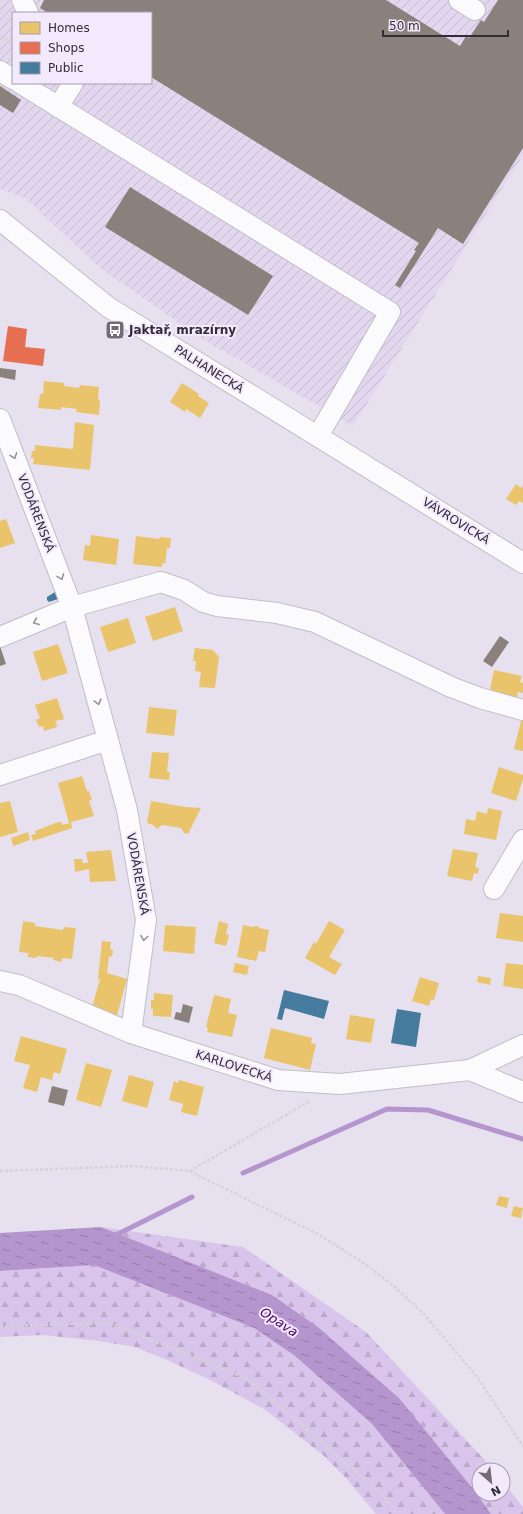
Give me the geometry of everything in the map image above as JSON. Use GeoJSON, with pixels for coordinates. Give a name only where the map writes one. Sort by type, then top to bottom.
{"type":"FeatureCollection","features":[{"type":"Feature","properties":{"kind":"street"},"geometry":{"type":"LineString","coordinates":[[22,0],[28,12]]}},
{"type":"Feature","properties":{"kind":"street"},"geometry":{"type":"LineString","coordinates":[[0,71],[12,78]]}},
{"type":"Feature","properties":{"kind":"street"},"geometry":{"type":"LineString","coordinates":[[22,84],[390,312],[318,436]]}},
{"type":"Feature","properties":{"kind":"street"},"geometry":{"type":"LineString","coordinates":[[58,107],[72,84]]}},
{"type":"Feature","properties":{"kind":"street","name":"PALHANECKÁ"},"geometry":{"type":"LineString","coordinates":[[0,220],[108,307],[388,479]]}},
{"type":"Feature","properties":{"kind":"street","name":"VODÁRENSKÁ"},"geometry":{"type":"LineString","coordinates":[[0,419],[72,607],[127,810],[146,920],[131,1033]]}},
{"type":"Feature","properties":{"kind":"street","name":"VÁVROVICKÁ"},"geometry":{"type":"LineString","coordinates":[[388,479],[523,563]]}},
{"type":"Feature","properties":{"kind":"street"},"geometry":{"type":"LineString","coordinates":[[0,637],[72,607],[161,582],[184,590],[203,602],[217,606],[277,613],[315,622],[451,687],[480,698],[523,710]]}},
{"type":"Feature","properties":{"kind":"street"},"geometry":{"type":"LineString","coordinates":[[0,774],[108,740]]}},
{"type":"Feature","properties":{"kind":"street"},"geometry":{"type":"LineString","coordinates":[[494,889],[523,840]]}},
{"type":"Feature","properties":{"kind":"street","name":"KARLOVECKÁ"},"geometry":{"type":"LineString","coordinates":[[0,981],[19,985],[131,1033],[278,1080],[340,1084],[470,1070],[523,1045]]}},
{"type":"Feature","properties":{"kind":"street"},"geometry":{"type":"LineString","coordinates":[[470,1070],[523,1092]]}},
{"type":"Feature","properties":{"kind":"path"},"geometry":{"type":"LineString","coordinates":[[0,36],[12,43]]}},
{"type":"Feature","properties":{"kind":"path"},"geometry":{"type":"LineString","coordinates":[[189,1171],[313,1099]]}},
{"type":"Feature","properties":{"kind":"path"},"geometry":{"type":"LineString","coordinates":[[0,1171],[134,1166],[189,1171],[318,1234],[368,1266],[424,1313],[478,1378],[523,1446]]}},
{"type":"Feature","properties":{"kind":"path"},"geometry":{"type":"LineString","coordinates":[[0,1326],[110,1323],[248,1379],[386,1498],[396,1514]]}},
{"type":"Feature","properties":{"kind":"shaded area"},"geometry":{"type":"Polygon","coordinates":[[[0,0],[523,0],[523,155],[353,426],[199,337],[99,267],[25,198],[0,189],[0,0]]]}},
{"type":"Feature","properties":{"kind":"green space"},"geometry":{"type":"Polygon","coordinates":[[[101,1227],[243,1247],[366,1332],[487,1462],[471,1462],[471,1486],[399,1398],[318,1327],[272,1295],[101,1227]]]}},
{"type":"Feature","properties":{"kind":"green space"},"geometry":{"type":"Polygon","coordinates":[[[94,1265],[254,1328],[295,1356],[372,1424],[445,1514],[376,1514],[346,1478],[323,1455],[264,1409],[210,1380],[135,1347],[99,1341],[43,1335],[0,1337],[0,1271],[94,1265]]]}},
{"type":"Feature","properties":{"kind":"green space"},"geometry":{"type":"Polygon","coordinates":[[[511,1492],[523,1507],[523,1514],[491,1514],[482,1502],[511,1502],[511,1492]]]}},
{"type":"Feature","properties":{"kind":"water","name":"Opava"},"geometry":{"type":"Polygon","coordinates":[[[101,1227],[272,1295],[318,1327],[399,1398],[471,1486],[471,1502],[482,1502],[491,1514],[445,1514],[372,1424],[295,1356],[254,1328],[94,1265],[0,1271],[0,1233],[101,1227]]]}},
{"type":"Feature","properties":{"kind":"building: Homes"},"geometry":{"type":"Polygon","coordinates":[[[44,381],[64,383],[64,386],[79,388],[80,385],[99,387],[99,415],[76,412],[77,409],[61,407],[61,410],[38,408],[40,394],[43,394],[44,381]]]}},
{"type":"Feature","properties":{"kind":"building: Homes"},"geometry":{"type":"Polygon","coordinates":[[[182,383],[199,394],[198,396],[209,403],[200,418],[186,409],[185,412],[170,402],[182,383]]]}},
{"type":"Feature","properties":{"kind":"building: Homes"},"geometry":{"type":"Polygon","coordinates":[[[75,422],[94,425],[90,470],[33,464],[34,458],[31,458],[32,451],[35,451],[35,445],[73,449],[75,422]]]}},
{"type":"Feature","properties":{"kind":"building: Homes"},"geometry":{"type":"Polygon","coordinates":[[[516,484],[521,488],[523,485],[523,503],[519,501],[516,505],[506,499],[516,484]]]}},
{"type":"Feature","properties":{"kind":"building: Homes"},"geometry":{"type":"Polygon","coordinates":[[[6,519],[15,543],[0,548],[0,521],[6,519]]]}},
{"type":"Feature","properties":{"kind":"building: Homes"},"geometry":{"type":"Polygon","coordinates":[[[91,535],[119,539],[116,565],[83,560],[85,545],[90,546],[91,535]]]}},
{"type":"Feature","properties":{"kind":"building: Homes"},"geometry":{"type":"Polygon","coordinates":[[[136,536],[159,539],[160,537],[171,538],[170,548],[167,548],[165,564],[162,563],[162,567],[133,564],[136,536]]]}},
{"type":"Feature","properties":{"kind":"building: Homes"},"geometry":{"type":"Polygon","coordinates":[[[175,607],[183,631],[153,641],[145,617],[175,607]]]}},
{"type":"Feature","properties":{"kind":"building: Homes"},"geometry":{"type":"Polygon","coordinates":[[[128,618],[136,643],[108,652],[100,627],[128,618]]]}},
{"type":"Feature","properties":{"kind":"building: Homes"},"geometry":{"type":"Polygon","coordinates":[[[58,644],[68,673],[42,681],[33,652],[58,644]]]}},
{"type":"Feature","properties":{"kind":"building: Homes"},"geometry":{"type":"Polygon","coordinates":[[[195,648],[213,650],[219,657],[215,688],[199,687],[201,672],[195,671],[196,661],[193,661],[195,648]]]}},
{"type":"Feature","properties":{"kind":"building: Homes"},"geometry":{"type":"Polygon","coordinates":[[[494,670],[522,676],[520,682],[523,683],[523,693],[518,692],[516,701],[489,695],[494,670]]]}},
{"type":"Feature","properties":{"kind":"building: Homes"},"geometry":{"type":"Polygon","coordinates":[[[57,698],[64,719],[56,721],[57,727],[44,731],[43,726],[39,727],[36,720],[40,718],[35,705],[57,698]]]}},
{"type":"Feature","properties":{"kind":"building: Homes"},"geometry":{"type":"Polygon","coordinates":[[[149,707],[177,710],[174,736],[146,733],[149,707]]]}},
{"type":"Feature","properties":{"kind":"building: Homes"},"geometry":{"type":"Polygon","coordinates":[[[521,721],[523,721],[523,751],[514,749],[521,721]]]}},
{"type":"Feature","properties":{"kind":"building: Homes"},"geometry":{"type":"Polygon","coordinates":[[[152,752],[169,753],[167,772],[170,772],[169,780],[149,778],[152,752]]]}},
{"type":"Feature","properties":{"kind":"building: Homes"},"geometry":{"type":"Polygon","coordinates":[[[499,767],[523,775],[516,801],[491,793],[499,767]]]}},
{"type":"Feature","properties":{"kind":"building: Homes"},"geometry":{"type":"Polygon","coordinates":[[[82,776],[92,800],[89,801],[94,816],[71,822],[72,828],[33,841],[31,835],[36,834],[35,831],[58,822],[61,822],[63,825],[69,823],[58,783],[82,776]]]}},
{"type":"Feature","properties":{"kind":"building: Homes"},"geometry":{"type":"Polygon","coordinates":[[[10,801],[18,832],[0,837],[0,803],[10,801]]]}},
{"type":"Feature","properties":{"kind":"building: Homes"},"geometry":{"type":"Polygon","coordinates":[[[151,801],[185,807],[201,808],[188,834],[184,833],[181,828],[162,825],[157,829],[153,825],[147,823],[151,801]]]}},
{"type":"Feature","properties":{"kind":"building: Homes"},"geometry":{"type":"Polygon","coordinates":[[[488,808],[502,811],[496,840],[464,834],[466,819],[475,821],[477,811],[487,814],[488,808]]]}},
{"type":"Feature","properties":{"kind":"building: Homes"},"geometry":{"type":"Polygon","coordinates":[[[28,832],[30,840],[13,846],[11,838],[28,832]]]}},
{"type":"Feature","properties":{"kind":"building: Homes"},"geometry":{"type":"Polygon","coordinates":[[[453,849],[478,853],[475,867],[479,868],[478,874],[474,873],[472,881],[447,876],[453,849]]]}},
{"type":"Feature","properties":{"kind":"building: Homes"},"geometry":{"type":"Polygon","coordinates":[[[111,850],[116,881],[90,882],[89,869],[75,872],[74,859],[82,859],[83,863],[88,863],[86,852],[111,850]]]}},
{"type":"Feature","properties":{"kind":"building: Homes"},"geometry":{"type":"Polygon","coordinates":[[[500,913],[523,916],[523,942],[496,938],[500,913]]]}},
{"type":"Feature","properties":{"kind":"building: Homes"},"geometry":{"type":"Polygon","coordinates":[[[23,921],[35,923],[35,926],[63,930],[64,927],[76,928],[72,959],[62,958],[62,962],[53,960],[54,958],[37,956],[36,958],[28,957],[28,953],[19,952],[23,921]]]}},
{"type":"Feature","properties":{"kind":"building: Homes"},"geometry":{"type":"Polygon","coordinates":[[[219,921],[228,924],[226,934],[229,935],[226,946],[214,943],[219,921]]]}},
{"type":"Feature","properties":{"kind":"building: Homes"},"geometry":{"type":"Polygon","coordinates":[[[329,921],[345,930],[329,957],[342,964],[335,975],[305,958],[314,942],[316,944],[329,921]]]}},
{"type":"Feature","properties":{"kind":"building: Homes"},"geometry":{"type":"Polygon","coordinates":[[[165,925],[196,927],[194,954],[163,951],[165,925]]]}},
{"type":"Feature","properties":{"kind":"building: Homes"},"geometry":{"type":"Polygon","coordinates":[[[243,925],[253,927],[258,926],[259,928],[269,930],[265,952],[259,951],[256,961],[237,957],[243,925]]]}},
{"type":"Feature","properties":{"kind":"building: Homes"},"geometry":{"type":"Polygon","coordinates":[[[102,941],[111,942],[110,949],[113,950],[112,957],[109,956],[107,973],[127,979],[116,1019],[91,1011],[100,979],[98,979],[102,941]]]}},
{"type":"Feature","properties":{"kind":"building: Homes"},"geometry":{"type":"Polygon","coordinates":[[[235,963],[249,966],[247,975],[233,972],[235,963]]]}},
{"type":"Feature","properties":{"kind":"building: Homes"},"geometry":{"type":"Polygon","coordinates":[[[506,963],[523,965],[523,989],[503,986],[506,963]]]}},
{"type":"Feature","properties":{"kind":"building: Homes"},"geometry":{"type":"Polygon","coordinates":[[[478,976],[491,978],[490,985],[477,982],[478,976]]]}},
{"type":"Feature","properties":{"kind":"building: Homes"},"geometry":{"type":"Polygon","coordinates":[[[420,977],[439,983],[434,1000],[431,999],[429,1006],[412,1001],[420,977]]]}},
{"type":"Feature","properties":{"kind":"building: Homes"},"geometry":{"type":"Polygon","coordinates":[[[154,993],[173,995],[171,1017],[153,1016],[151,1000],[154,1000],[154,993]]]}},
{"type":"Feature","properties":{"kind":"building: Homes"},"geometry":{"type":"Polygon","coordinates":[[[214,995],[231,999],[228,1013],[237,1015],[232,1037],[207,1032],[208,1028],[206,1027],[214,995]]]}},
{"type":"Feature","properties":{"kind":"building: Homes"},"geometry":{"type":"Polygon","coordinates":[[[350,1015],[375,1019],[371,1043],[346,1039],[350,1015]]]}},
{"type":"Feature","properties":{"kind":"building: Homes"},"geometry":{"type":"Polygon","coordinates":[[[271,1028],[312,1038],[311,1043],[316,1044],[310,1070],[264,1058],[271,1028]]]}},
{"type":"Feature","properties":{"kind":"building: Homes"},"geometry":{"type":"Polygon","coordinates":[[[21,1036],[67,1049],[60,1074],[54,1072],[52,1080],[41,1077],[37,1092],[23,1088],[30,1065],[14,1061],[21,1036]]]}},
{"type":"Feature","properties":{"kind":"building: Homes"},"geometry":{"type":"Polygon","coordinates":[[[86,1063],[112,1070],[101,1107],[76,1100],[86,1063]]]}},
{"type":"Feature","properties":{"kind":"building: Homes"},"geometry":{"type":"Polygon","coordinates":[[[129,1075],[154,1082],[147,1108],[122,1101],[129,1075]]]}},
{"type":"Feature","properties":{"kind":"building: Homes"},"geometry":{"type":"Polygon","coordinates":[[[179,1080],[204,1087],[197,1116],[181,1112],[183,1104],[169,1100],[174,1081],[178,1083],[179,1080]]]}},
{"type":"Feature","properties":{"kind":"building: Homes"},"geometry":{"type":"Polygon","coordinates":[[[499,1196],[509,1198],[507,1208],[496,1205],[499,1196]]]}},
{"type":"Feature","properties":{"kind":"building: Homes"},"geometry":{"type":"Polygon","coordinates":[[[514,1206],[523,1208],[521,1218],[511,1216],[514,1206]]]}},
{"type":"Feature","properties":{"kind":"building: Shops"},"geometry":{"type":"Polygon","coordinates":[[[8,326],[27,329],[25,347],[45,349],[43,366],[3,361],[8,326]]]}},
{"type":"Feature","properties":{"kind":"building: Public"},"geometry":{"type":"Polygon","coordinates":[[[55,592],[58,599],[49,602],[47,597],[55,592]]]}},
{"type":"Feature","properties":{"kind":"building: Public"},"geometry":{"type":"Polygon","coordinates":[[[284,990],[329,1001],[324,1019],[285,1008],[282,1020],[277,1019],[284,990]]]}},
{"type":"Feature","properties":{"kind":"building: Public"},"geometry":{"type":"Polygon","coordinates":[[[397,1009],[421,1013],[416,1047],[391,1043],[397,1009]]]}},
{"type":"Feature","properties":{"kind":"building: Industry"},"geometry":{"type":"Polygon","coordinates":[[[44,0],[386,0],[460,46],[466,36],[469,38],[481,20],[484,22],[498,0],[523,0],[523,148],[463,244],[438,228],[400,288],[395,285],[416,251],[414,250],[419,243],[152,78],[152,12],[46,12],[40,8],[44,0]]]}},
{"type":"Feature","properties":{"kind":"building: Industry"},"geometry":{"type":"Polygon","coordinates":[[[0,86],[21,100],[13,113],[0,105],[0,86]]]}},
{"type":"Feature","properties":{"kind":"building: Industry"},"geometry":{"type":"Polygon","coordinates":[[[130,187],[273,276],[248,315],[105,227],[130,187]]]}},
{"type":"Feature","properties":{"kind":"building: Industry"},"geometry":{"type":"Polygon","coordinates":[[[0,368],[16,370],[15,380],[0,377],[0,368]]]}},
{"type":"Feature","properties":{"kind":"building: Industry"},"geometry":{"type":"Polygon","coordinates":[[[500,636],[509,642],[492,667],[483,661],[500,636]]]}},
{"type":"Feature","properties":{"kind":"building: Industry"},"geometry":{"type":"Polygon","coordinates":[[[0,646],[6,664],[0,666],[0,646]]]}},
{"type":"Feature","properties":{"kind":"building: Industry"},"geometry":{"type":"Polygon","coordinates":[[[183,1004],[193,1007],[189,1023],[174,1019],[176,1012],[181,1013],[183,1004]]]}},
{"type":"Feature","properties":{"kind":"building: Industry"},"geometry":{"type":"Polygon","coordinates":[[[52,1086],[68,1090],[64,1106],[48,1102],[52,1086]]]}},
{"type":"Feature","properties":{"kind":"waterway"},"geometry":{"type":"LineString","coordinates":[[243,1173],[387,1109],[428,1110],[523,1139]]}},
{"type":"Feature","properties":{"kind":"waterway"},"geometry":{"type":"LineString","coordinates":[[112,1237],[192,1197]]}},
{"type":"Feature","properties":{"kind":"place","name":"Jaktař, mrazírny"},"geometry":{"type":"Point","coordinates":[115,330]}}]}
